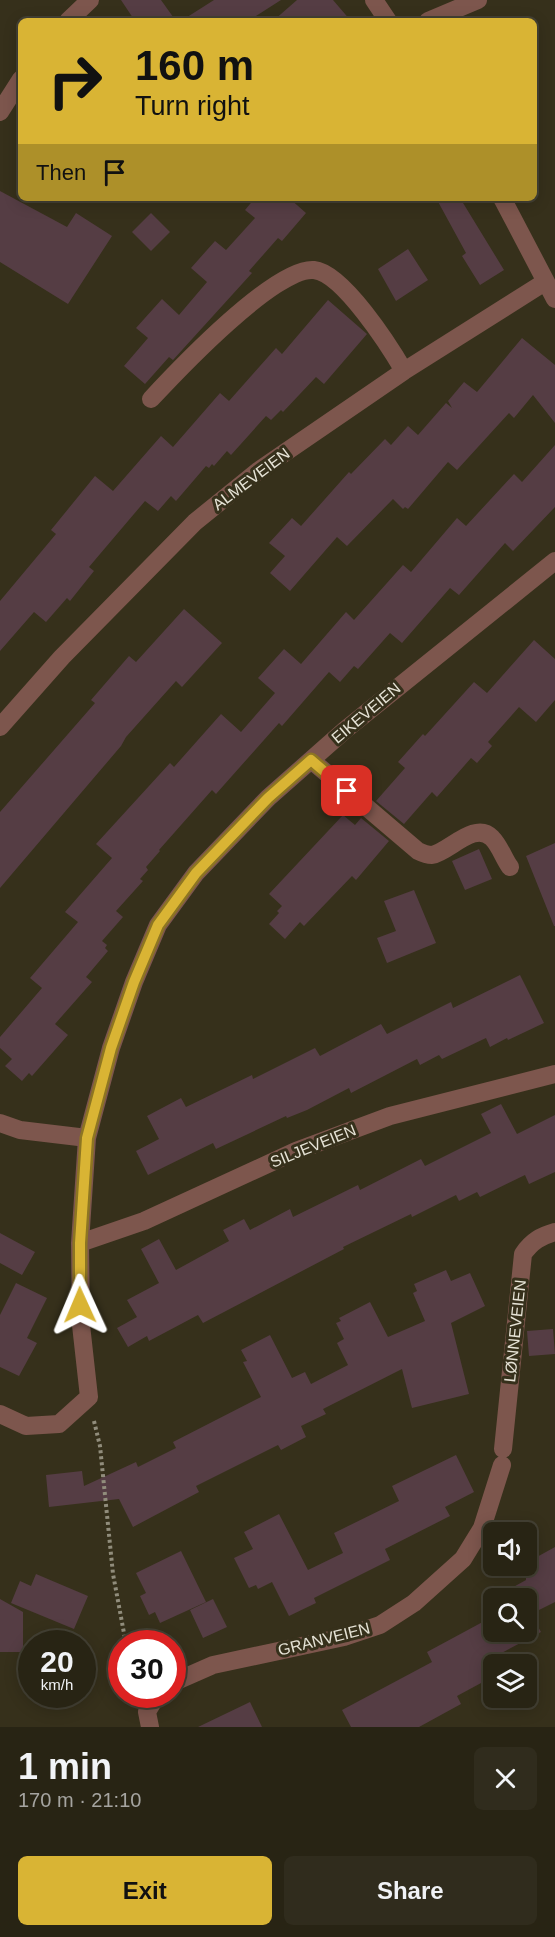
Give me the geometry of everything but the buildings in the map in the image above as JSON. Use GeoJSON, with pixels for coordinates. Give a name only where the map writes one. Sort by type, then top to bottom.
{"type":"FeatureCollection","features":[{"type":"Feature","properties":{"kind":"street"},"geometry":{"type":"LineString","coordinates":[[71,18],[90,0]]}},
{"type":"Feature","properties":{"kind":"street"},"geometry":{"type":"LineString","coordinates":[[374,0],[386,18]]}},
{"type":"Feature","properties":{"kind":"street"},"geometry":{"type":"LineString","coordinates":[[435,18],[478,0]]}},
{"type":"Feature","properties":{"kind":"street"},"geometry":{"type":"LineString","coordinates":[[0,112],[18,84]]}},
{"type":"Feature","properties":{"kind":"street"},"geometry":{"type":"LineString","coordinates":[[504,201],[555,299]]}},
{"type":"Feature","properties":{"kind":"street"},"geometry":{"type":"LineString","coordinates":[[151,399],[197,350],[271,287],[294,275],[314,270],[330,277],[351,295],[404,371]]}},
{"type":"Feature","properties":{"kind":"street","name":"ALMEVEIEN"},"geometry":{"type":"LineString","coordinates":[[0,727],[62,657],[195,522],[258,471],[404,371],[545,282]]}},
{"type":"Feature","properties":{"kind":"street","name":"EIKEVEIEN"},"geometry":{"type":"LineString","coordinates":[[89,1397],[81,1326],[80,1243],[87,1138],[111,1048],[134,982],[158,925],[196,873],[268,798],[345,730],[555,561]]}},
{"type":"Feature","properties":{"kind":"street"},"geometry":{"type":"LineString","coordinates":[[311,760],[418,851],[433,855],[470,834],[481,833],[492,838],[510,867]]}},
{"type":"Feature","properties":{"kind":"street","name":"SILJEVEIEN"},"geometry":{"type":"LineString","coordinates":[[80,1243],[144,1221],[296,1152],[390,1116],[555,1074]]}},
{"type":"Feature","properties":{"kind":"street"},"geometry":{"type":"LineString","coordinates":[[0,1123],[20,1130],[87,1138]]}},
{"type":"Feature","properties":{"kind":"street","name":"LØNNEVEIEN"},"geometry":{"type":"LineString","coordinates":[[502,1457],[524,1254],[529,1246],[540,1237],[555,1232]]}},
{"type":"Feature","properties":{"kind":"street"},"geometry":{"type":"LineString","coordinates":[[0,1414],[26,1426],[59,1424],[89,1397]]}},
{"type":"Feature","properties":{"kind":"street","name":"GRANVEIEN"},"geometry":{"type":"LineString","coordinates":[[186,1677],[213,1665],[344,1638],[380,1624],[414,1603],[463,1559],[482,1528],[502,1457]]}},
{"type":"Feature","properties":{"kind":"street"},"geometry":{"type":"LineString","coordinates":[[149,1708],[147,1712],[150,1727]]}},
{"type":"Feature","properties":{"kind":"path"},"geometry":{"type":"LineString","coordinates":[[89,1397],[100,1446],[113,1574],[123,1630]]}},
{"type":"Feature","properties":{"kind":"route"},"geometry":{"type":"LineString","coordinates":[[80,1305],[80,1243],[87,1138],[111,1048],[134,982],[158,925],[196,873],[268,798],[311,760],[347,791]]}}]}
